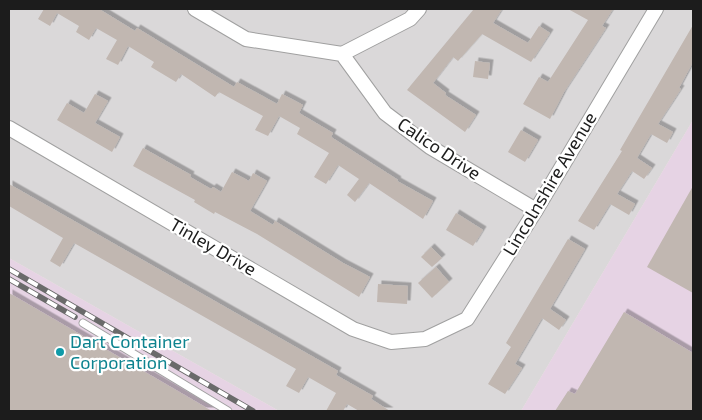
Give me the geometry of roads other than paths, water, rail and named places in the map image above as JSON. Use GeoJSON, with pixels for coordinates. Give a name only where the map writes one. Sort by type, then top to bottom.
{"type":"FeatureCollection","features":[{"type":"Feature","properties":{"kind":"street"},"geometry":{"type":"LineString","coordinates":[[195,9],[246,39],[342,54],[410,19],[419,9]]}},
{"type":"Feature","properties":{"kind":"street","name":"Lincolnshire Avenue"},"geometry":{"type":"LineString","coordinates":[[425,339],[467,319],[536,210],[656,9]]}},
{"type":"Feature","properties":{"kind":"street","name":"Calico Drive"},"geometry":{"type":"LineString","coordinates":[[342,54],[385,112],[430,147],[536,210]]}},
{"type":"Feature","properties":{"kind":"street","name":"Tinley Drive"},"geometry":{"type":"LineString","coordinates":[[9,128],[353,329],[391,342],[425,339]]}},
{"type":"Feature","properties":{"kind":"lane"},"geometry":{"type":"LineString","coordinates":[[83,323],[228,411]]}},
{"type":"Feature","properties":{"kind":"railway"},"geometry":{"type":"LineString","coordinates":[[9,269],[253,411]]}},
{"type":"Feature","properties":{"kind":"railway"},"geometry":{"type":"LineString","coordinates":[[9,279],[75,317]]}},
{"type":"Feature","properties":{"kind":"place","name":"Dart Container Corporation"},"geometry":{"type":"Point","coordinates":[60,352]}}]}
